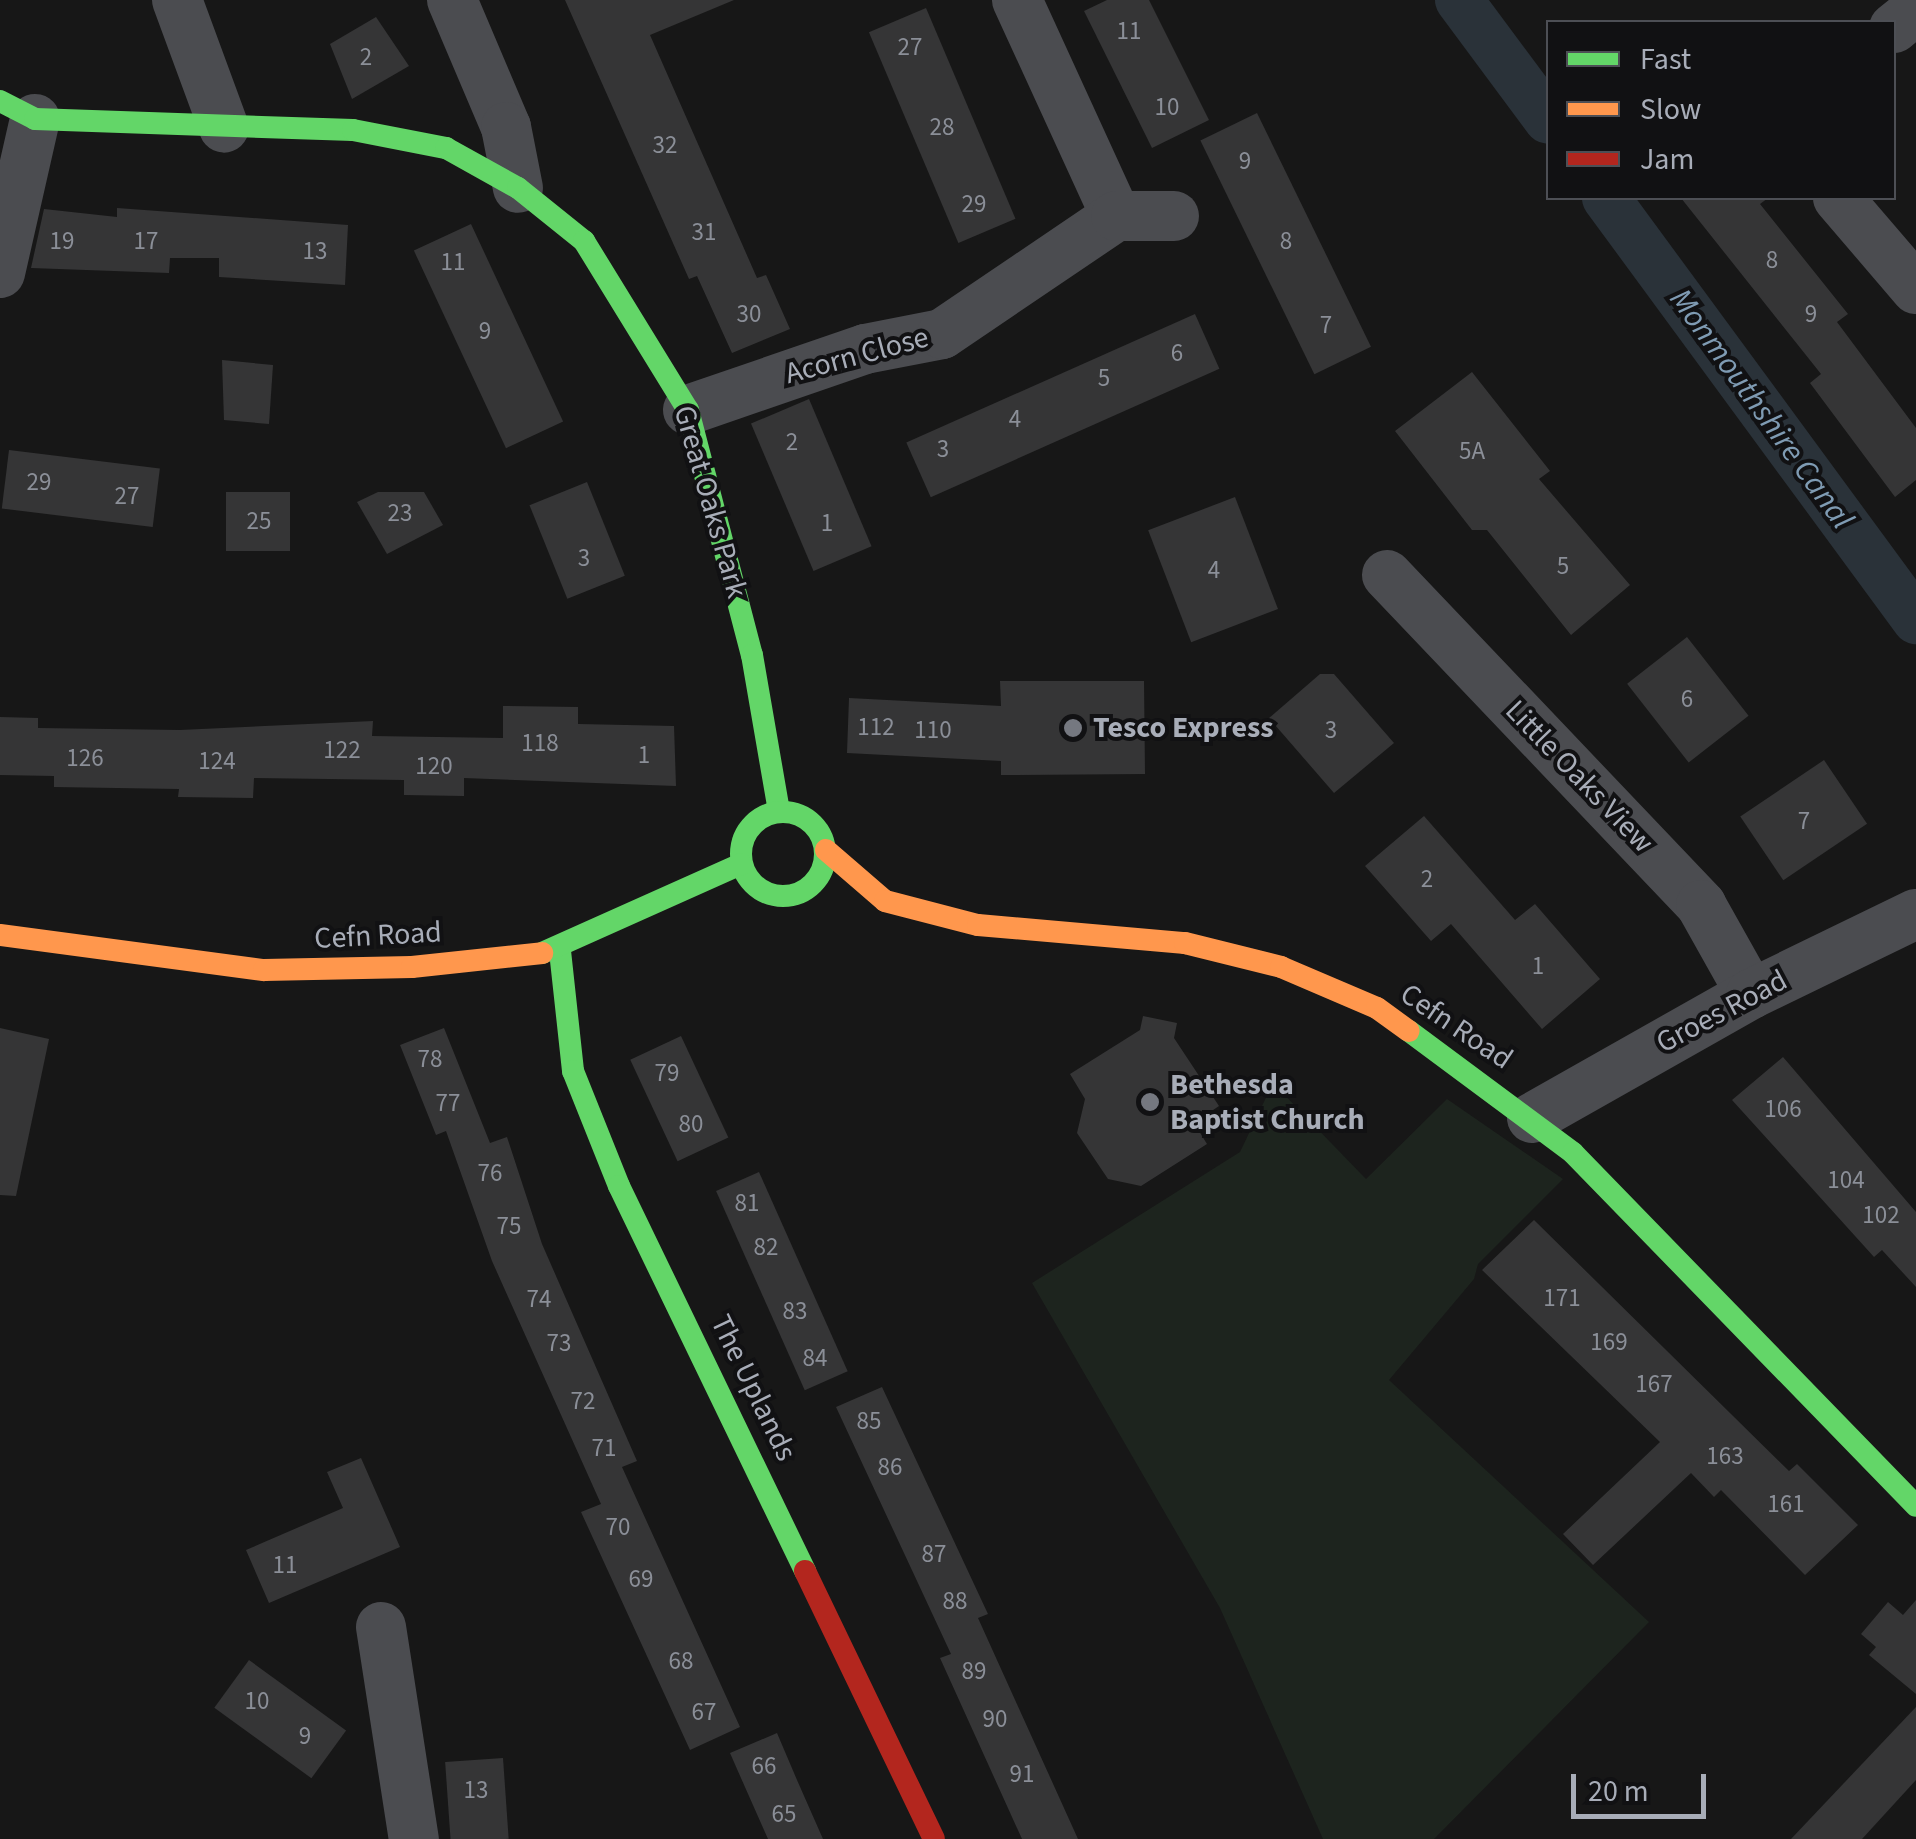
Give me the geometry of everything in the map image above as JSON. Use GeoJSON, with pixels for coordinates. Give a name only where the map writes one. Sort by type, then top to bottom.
{"type":"FeatureCollection","features":[{"type":"Feature","properties":{"kind":"main road","name":"Great Oaks Park"},"geometry":{"type":"LineString","coordinates":[[18,110],[224,128],[353,130],[446,148],[518,188],[584,240],[688,410],[752,654],[779,812]]}},
{"type":"Feature","properties":{"kind":"main road","name":"Cefn Road"},"geometry":{"type":"LineString","coordinates":[[779,812],[816,826],[826,850],[885,901],[978,925],[1185,943],[1280,967],[1376,1008],[1532,1118],[1916,1506]]}},
{"type":"Feature","properties":{"kind":"main road"},"geometry":{"type":"LineString","coordinates":[[779,812],[751,825],[741,864],[753,886],[785,897],[816,882],[826,850]]}},
{"type":"Feature","properties":{"kind":"main road","name":"Cefn Road"},"geometry":{"type":"LineString","coordinates":[[0,935],[264,970],[412,967],[560,951],[741,864]]}},
{"type":"Feature","properties":{"kind":"main road","name":"The Uplands"},"geometry":{"type":"LineString","coordinates":[[560,951],[574,1071],[619,1186],[934,1839]]}},
{"type":"Feature","properties":{"kind":"street"},"geometry":{"type":"LineString","coordinates":[[177,0],[224,128]]}},
{"type":"Feature","properties":{"kind":"street"},"geometry":{"type":"LineString","coordinates":[[452,0],[506,127],[518,188]]}},
{"type":"Feature","properties":{"kind":"street"},"geometry":{"type":"LineString","coordinates":[[1017,0],[1116,216],[1174,216]]}},
{"type":"Feature","properties":{"kind":"street"},"geometry":{"type":"LineString","coordinates":[[1896,26],[1916,10]]}},
{"type":"Feature","properties":{"kind":"street","name":"Great Oaks Park"},"geometry":{"type":"LineString","coordinates":[[0,273],[18,110]]}},
{"type":"Feature","properties":{"kind":"street"},"geometry":{"type":"LineString","coordinates":[[1840,200],[1916,289]]}},
{"type":"Feature","properties":{"kind":"street","name":"Acorn Close"},"geometry":{"type":"LineString","coordinates":[[688,410],[864,348],[942,334],[1116,216]]}},
{"type":"Feature","properties":{"kind":"street","name":"Little Oaks View"},"geometry":{"type":"LineString","coordinates":[[1387,575],[1701,905],[1751,994]]}},
{"type":"Feature","properties":{"kind":"street","name":"Groes Road"},"geometry":{"type":"LineString","coordinates":[[1532,1118],[1751,994],[1916,914]]}},
{"type":"Feature","properties":{"kind":"street"},"geometry":{"type":"LineString","coordinates":[[382,1627],[414,1839]]}},
{"type":"Feature","properties":{"kind":"shaded area"},"geometry":{"type":"Polygon","coordinates":[[[1273,1083],[1366,1179],[1447,1099],[1563,1179],[1478,1264],[1474,1279],[1389,1380],[1649,1622],[1434,1839],[1323,1839],[1220,1608],[1032,1283],[1240,1152],[1273,1083]]]}},
{"type":"Feature","properties":{"kind":"building"},"geometry":{"type":"Polygon","coordinates":[[[565,0],[734,0],[650,35],[757,278],[766,275],[790,329],[732,353],[697,276],[689,279],[565,0]]]}},
{"type":"Feature","properties":{"kind":"building"},"geometry":{"type":"Polygon","coordinates":[[[1107,0],[1149,0],[1209,120],[1152,148],[1084,11],[1107,0]]]}},
{"type":"Feature","properties":{"kind":"building"},"geometry":{"type":"Polygon","coordinates":[[[926,8],[1015,219],[958,243],[869,32],[926,8]]]}},
{"type":"Feature","properties":{"kind":"building"},"geometry":{"type":"Polygon","coordinates":[[[376,17],[409,66],[352,99],[330,44],[376,17]]]}},
{"type":"Feature","properties":{"kind":"building"},"geometry":{"type":"Polygon","coordinates":[[[1257,113],[1371,347],[1314,374],[1200,141],[1257,113]]]}},
{"type":"Feature","properties":{"kind":"building"},"geometry":{"type":"Polygon","coordinates":[[[1683,200],[1765,200],[1760,204],[1848,314],[1837,322],[1916,428],[1916,480],[1895,497],[1810,383],[1821,374],[1683,200]]]}},
{"type":"Feature","properties":{"kind":"building"},"geometry":{"type":"Polygon","coordinates":[[[117,208],[348,225],[345,285],[219,277],[219,258],[170,258],[169,273],[31,268],[44,209],[117,217],[117,208]]]}},
{"type":"Feature","properties":{"kind":"building"},"geometry":{"type":"Polygon","coordinates":[[[471,224],[563,422],[506,448],[414,251],[471,224]]]}},
{"type":"Feature","properties":{"kind":"building"},"geometry":{"type":"Polygon","coordinates":[[[1195,314],[1219,369],[931,497],[906,443],[1195,314]]]}},
{"type":"Feature","properties":{"kind":"building"},"geometry":{"type":"Polygon","coordinates":[[[222,360],[273,365],[269,424],[224,420],[222,360]]]}},
{"type":"Feature","properties":{"kind":"building"},"geometry":{"type":"Polygon","coordinates":[[[1472,372],[1550,471],[1539,479],[1630,585],[1571,635],[1487,530],[1472,530],[1395,431],[1472,372]]]}},
{"type":"Feature","properties":{"kind":"building"},"geometry":{"type":"Polygon","coordinates":[[[809,399],[872,546],[814,571],[751,424],[809,399]]]}},
{"type":"Feature","properties":{"kind":"building"},"geometry":{"type":"Polygon","coordinates":[[[9,450],[160,469],[153,527],[2,509],[9,450]]]}},
{"type":"Feature","properties":{"kind":"building"},"geometry":{"type":"Polygon","coordinates":[[[587,482],[625,576],[567,599],[530,505],[587,482]]]}},
{"type":"Feature","properties":{"kind":"building"},"geometry":{"type":"Polygon","coordinates":[[[226,492],[290,492],[290,551],[226,551],[226,492]]]}},
{"type":"Feature","properties":{"kind":"building"},"geometry":{"type":"Polygon","coordinates":[[[378,492],[424,492],[443,525],[387,554],[357,502],[378,492]]]}},
{"type":"Feature","properties":{"kind":"building"},"geometry":{"type":"Polygon","coordinates":[[[1235,497],[1278,609],[1191,642],[1148,530],[1235,497]]]}},
{"type":"Feature","properties":{"kind":"building"},"geometry":{"type":"Polygon","coordinates":[[[1687,637],[1749,716],[1689,763],[1627,684],[1687,637]]]}},
{"type":"Feature","properties":{"kind":"building"},"geometry":{"type":"Polygon","coordinates":[[[1320,674],[1334,674],[1394,743],[1334,793],[1269,718],[1320,674]]]}},
{"type":"Feature","properties":{"kind":"building","name":"Tesco Express"},"geometry":{"type":"Polygon","coordinates":[[[1000,681],[1144,681],[1145,774],[1001,775],[1001,761],[847,753],[849,698],[1001,706],[1000,681]]]}},
{"type":"Feature","properties":{"kind":"building"},"geometry":{"type":"Polygon","coordinates":[[[503,706],[578,707],[578,724],[674,726],[676,786],[464,778],[464,796],[404,795],[404,780],[254,778],[253,798],[178,797],[179,789],[54,787],[54,776],[0,775],[0,717],[38,718],[38,728],[180,730],[373,721],[372,736],[503,738],[503,706]]]}},
{"type":"Feature","properties":{"kind":"building"},"geometry":{"type":"Polygon","coordinates":[[[1824,760],[1867,824],[1783,880],[1740,816],[1824,760]]]}},
{"type":"Feature","properties":{"kind":"building"},"geometry":{"type":"Polygon","coordinates":[[[1424,816],[1515,920],[1535,904],[1600,979],[1542,1029],[1451,924],[1431,941],[1365,866],[1424,816]]]}},
{"type":"Feature","properties":{"kind":"building","name":"Bethesda Baptist Church"},"geometry":{"type":"Polygon","coordinates":[[[1143,1016],[1177,1023],[1174,1038],[1219,1106],[1194,1123],[1207,1144],[1141,1186],[1108,1179],[1077,1133],[1085,1099],[1070,1074],[1140,1030],[1143,1016]]]}},
{"type":"Feature","properties":{"kind":"building"},"geometry":{"type":"Polygon","coordinates":[[[0,1028],[49,1039],[16,1196],[0,1195],[0,1028]]]}},
{"type":"Feature","properties":{"kind":"building"},"geometry":{"type":"Polygon","coordinates":[[[444,1028],[490,1143],[507,1137],[542,1244],[637,1461],[622,1467],[740,1727],[690,1750],[581,1512],[601,1504],[492,1261],[446,1131],[436,1135],[400,1045],[444,1028]]]}},
{"type":"Feature","properties":{"kind":"building"},"geometry":{"type":"Polygon","coordinates":[[[681,1036],[728,1138],[678,1161],[630,1060],[681,1036]]]}},
{"type":"Feature","properties":{"kind":"building"},"geometry":{"type":"Polygon","coordinates":[[[1783,1057],[1916,1212],[1916,1287],[1882,1250],[1874,1257],[1732,1100],[1783,1057]]]}},
{"type":"Feature","properties":{"kind":"building"},"geometry":{"type":"Polygon","coordinates":[[[759,1172],[848,1371],[805,1390],[716,1191],[759,1172]]]}},
{"type":"Feature","properties":{"kind":"building"},"geometry":{"type":"Polygon","coordinates":[[[1534,1220],[1789,1471],[1797,1464],[1858,1525],[1805,1575],[1721,1490],[1714,1497],[1691,1473],[1593,1565],[1563,1534],[1660,1442],[1482,1270],[1534,1220]]]}},
{"type":"Feature","properties":{"kind":"building"},"geometry":{"type":"Polygon","coordinates":[[[882,1387],[988,1614],[978,1618],[1078,1839],[1022,1839],[940,1658],[951,1654],[836,1407],[882,1387]]]}},
{"type":"Feature","properties":{"kind":"building"},"geometry":{"type":"Polygon","coordinates":[[[361,1458],[400,1547],[269,1603],[246,1550],[343,1508],[327,1472],[361,1458]]]}},
{"type":"Feature","properties":{"kind":"building"},"geometry":{"type":"Polygon","coordinates":[[[1916,1600],[1916,1694],[1869,1655],[1876,1647],[1861,1634],[1888,1602],[1903,1615],[1916,1600]]]}},
{"type":"Feature","properties":{"kind":"building"},"geometry":{"type":"Polygon","coordinates":[[[249,1660],[346,1731],[311,1778],[214,1708],[249,1660]]]}},
{"type":"Feature","properties":{"kind":"building"},"geometry":{"type":"Polygon","coordinates":[[[1916,1707],[1916,1780],[1862,1839],[1791,1839],[1916,1707]]]}},
{"type":"Feature","properties":{"kind":"building"},"geometry":{"type":"Polygon","coordinates":[[[777,1733],[823,1839],[768,1839],[730,1753],[777,1733]]]}},
{"type":"Feature","properties":{"kind":"building"},"geometry":{"type":"Polygon","coordinates":[[[503,1758],[509,1839],[451,1839],[445,1762],[503,1758]]]}},
{"type":"Feature","properties":{"kind":"waterway","name":"Monmouthshire Canal"},"geometry":{"type":"LineString","coordinates":[[1459,0],[1546,117]]}},
{"type":"Feature","properties":{"kind":"waterway","name":"Monmouthshire Canal"},"geometry":{"type":"LineString","coordinates":[[1607,200],[1916,620]]}},
{"type":"Feature","properties":{"kind":"traffic: fast"},"geometry":{"type":"LineString","coordinates":[[0,101],[35,119],[353,130],[446,148],[518,188],[584,241],[688,410],[752,655],[779,812]]}},
{"type":"Feature","properties":{"kind":"traffic: fast"},"geometry":{"type":"LineString","coordinates":[[775,812],[791,812],[807,819],[818,830],[825,854],[822,870],[813,884],[791,896],[775,896],[759,889],[748,878],[741,862],[741,846],[748,830],[759,819],[775,812]]}},
{"type":"Feature","properties":{"kind":"traffic: fast"},"geometry":{"type":"LineString","coordinates":[[542,953],[741,864]]}},
{"type":"Feature","properties":{"kind":"traffic: fast"},"geometry":{"type":"LineString","coordinates":[[560,951],[573,1071],[619,1186],[805,1571]]}},
{"type":"Feature","properties":{"kind":"traffic: fast"},"geometry":{"type":"LineString","coordinates":[[1409,1031],[1573,1153],[1916,1506]]}},
{"type":"Feature","properties":{"kind":"traffic: slow"},"geometry":{"type":"LineString","coordinates":[[826,850],[885,901],[978,925],[1185,943],[1281,967],[1377,1008],[1409,1031]]}},
{"type":"Feature","properties":{"kind":"traffic: slow"},"geometry":{"type":"LineString","coordinates":[[0,935],[264,970],[412,967],[542,953]]}},
{"type":"Feature","properties":{"kind":"traffic: jam"},"geometry":{"type":"LineString","coordinates":[[805,1571],[934,1839]]}},
{"type":"Feature","properties":{"kind":"place","name":"Tesco Express"},"geometry":{"type":"Point","coordinates":[1073,728]}},
{"type":"Feature","properties":{"kind":"place","name":"Bethesda Baptist Church"},"geometry":{"type":"Point","coordinates":[1150,1102]}}]}
